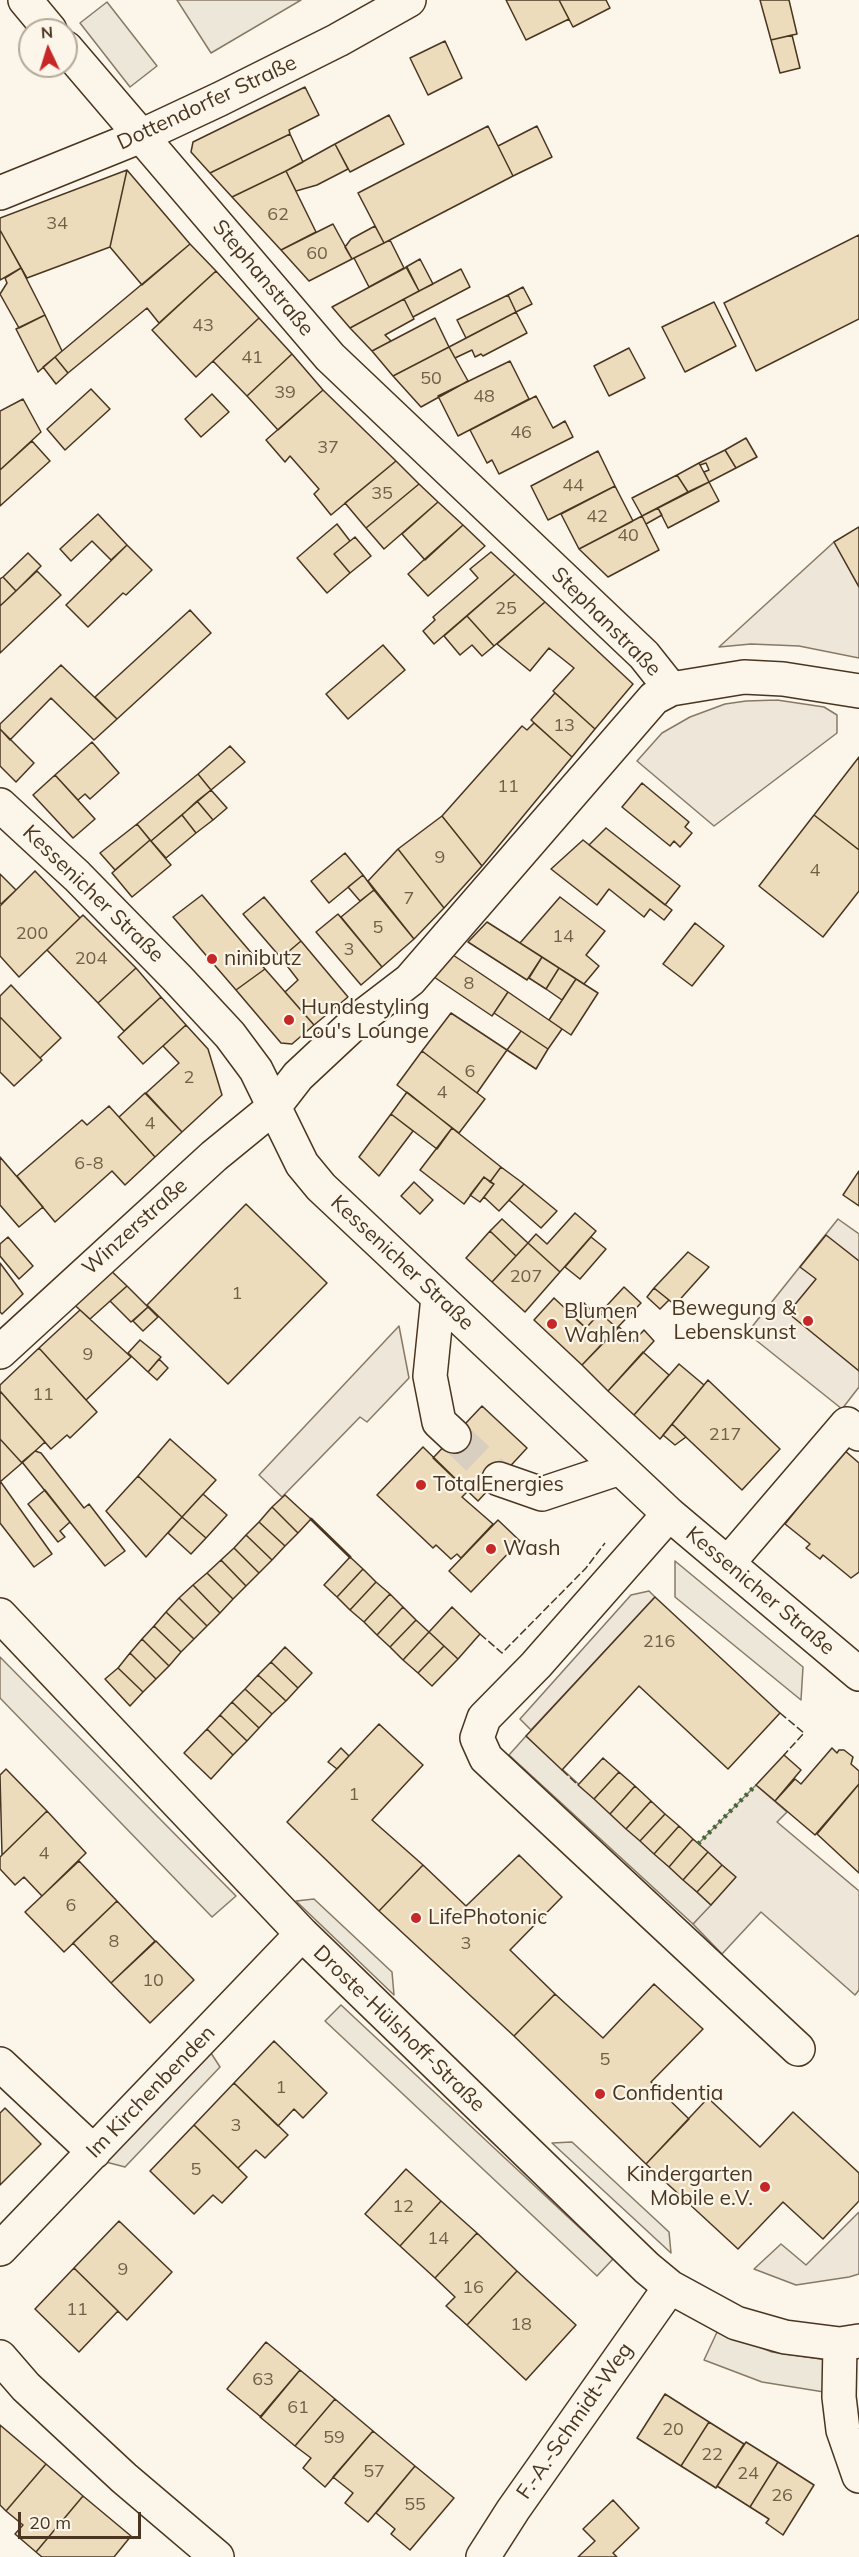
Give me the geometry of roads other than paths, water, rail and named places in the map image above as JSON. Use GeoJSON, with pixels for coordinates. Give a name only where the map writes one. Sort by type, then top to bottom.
{"type":"FeatureCollection","features":[{"type":"Feature","properties":{"kind":"street"},"geometry":{"type":"LineString","coordinates":[[25,0],[41,18]]}},
{"type":"Feature","properties":{"kind":"street","name":"Dottendorfer Straße"},"geometry":{"type":"LineString","coordinates":[[0,193],[141,136],[320,49],[409,0]]}},
{"type":"Feature","properties":{"kind":"street","name":"Stephanstraße"},"geometry":{"type":"LineString","coordinates":[[78,62],[330,357],[644,655],[671,689],[654,698],[410,980],[341,1035],[298,1076],[274,1107]]}},
{"type":"Feature","properties":{"kind":"street"},"geometry":{"type":"LineString","coordinates":[[671,689],[744,677],[783,679],[859,691]]}},
{"type":"Feature","properties":{"kind":"street","name":"Kessenicher Straße"},"geometry":{"type":"LineString","coordinates":[[0,805],[77,876],[230,1035],[256,1071],[302,1164],[321,1187],[669,1514],[859,1674]]}},
{"type":"Feature","properties":{"kind":"street","name":"Winzerstraße"},"geometry":{"type":"LineString","coordinates":[[0,1352],[214,1156],[274,1107]]}},
{"type":"Feature","properties":{"kind":"street"},"geometry":{"type":"LineString","coordinates":[[438,1297],[430,1376],[439,1422],[454,1436]]}},
{"type":"Feature","properties":{"kind":"street"},"geometry":{"type":"LineString","coordinates":[[728,1563],[846,1424],[859,1434]]}},
{"type":"Feature","properties":{"kind":"street"},"geometry":{"type":"LineString","coordinates":[[499,1479],[542,1494],[620,1468]]}},
{"type":"Feature","properties":{"kind":"street"},"geometry":{"type":"LineString","coordinates":[[669,1514],[536,1665],[484,1719],[477,1738],[486,1758],[798,2049]]}},
{"type":"Feature","properties":{"kind":"street","name":"Droste-Hülshoff-Straße"},"geometry":{"type":"LineString","coordinates":[[0,1615],[302,1935],[647,2268],[670,2287],[736,2323],[785,2337],[850,2342]]}},
{"type":"Feature","properties":{"kind":"street","name":"Im Kirchenbenden"},"geometry":{"type":"LineString","coordinates":[[0,2249],[302,1935]]}},
{"type":"Feature","properties":{"kind":"street"},"geometry":{"type":"LineString","coordinates":[[0,2064],[94,2152]]}},
{"type":"Feature","properties":{"kind":"street","name":"F.-A.-Schmidt-Weg"},"geometry":{"type":"LineString","coordinates":[[483,2557],[513,2510],[670,2287]]}},
{"type":"Feature","properties":{"kind":"street"},"geometry":{"type":"LineString","coordinates":[[850,2342],[839,2397],[843,2430],[859,2476]]}},
{"type":"Feature","properties":{"kind":"street"},"geometry":{"type":"LineString","coordinates":[[0,2357],[26,2387],[108,2463],[217,2557]]}},
{"type":"Feature","properties":{"kind":"tunnel"},"geometry":{"type":"LineString","coordinates":[[454,1436],[499,1479]]}},
{"type":"Feature","properties":{"kind":"place","name":"ninibutz"},"geometry":{"type":"Point","coordinates":[212,959]}},
{"type":"Feature","properties":{"kind":"place","name":"Hundestyling Lou's Lounge"},"geometry":{"type":"Point","coordinates":[289,1020]}},
{"type":"Feature","properties":{"kind":"place","name":"Bewegung & Lebenskunst"},"geometry":{"type":"Point","coordinates":[808,1321]}},
{"type":"Feature","properties":{"kind":"place","name":"Blumen Wahlen"},"geometry":{"type":"Point","coordinates":[552,1324]}},
{"type":"Feature","properties":{"kind":"place","name":"TotalEnergies"},"geometry":{"type":"Point","coordinates":[421,1485]}},
{"type":"Feature","properties":{"kind":"place","name":"Wash"},"geometry":{"type":"Point","coordinates":[491,1549]}},
{"type":"Feature","properties":{"kind":"place","name":"LifePhotonic"},"geometry":{"type":"Point","coordinates":[416,1918]}},
{"type":"Feature","properties":{"kind":"place","name":"Confidentia"},"geometry":{"type":"Point","coordinates":[600,2094]}},
{"type":"Feature","properties":{"kind":"place","name":"Kindergarten Mobile e.V."},"geometry":{"type":"Point","coordinates":[765,2187]}}]}
